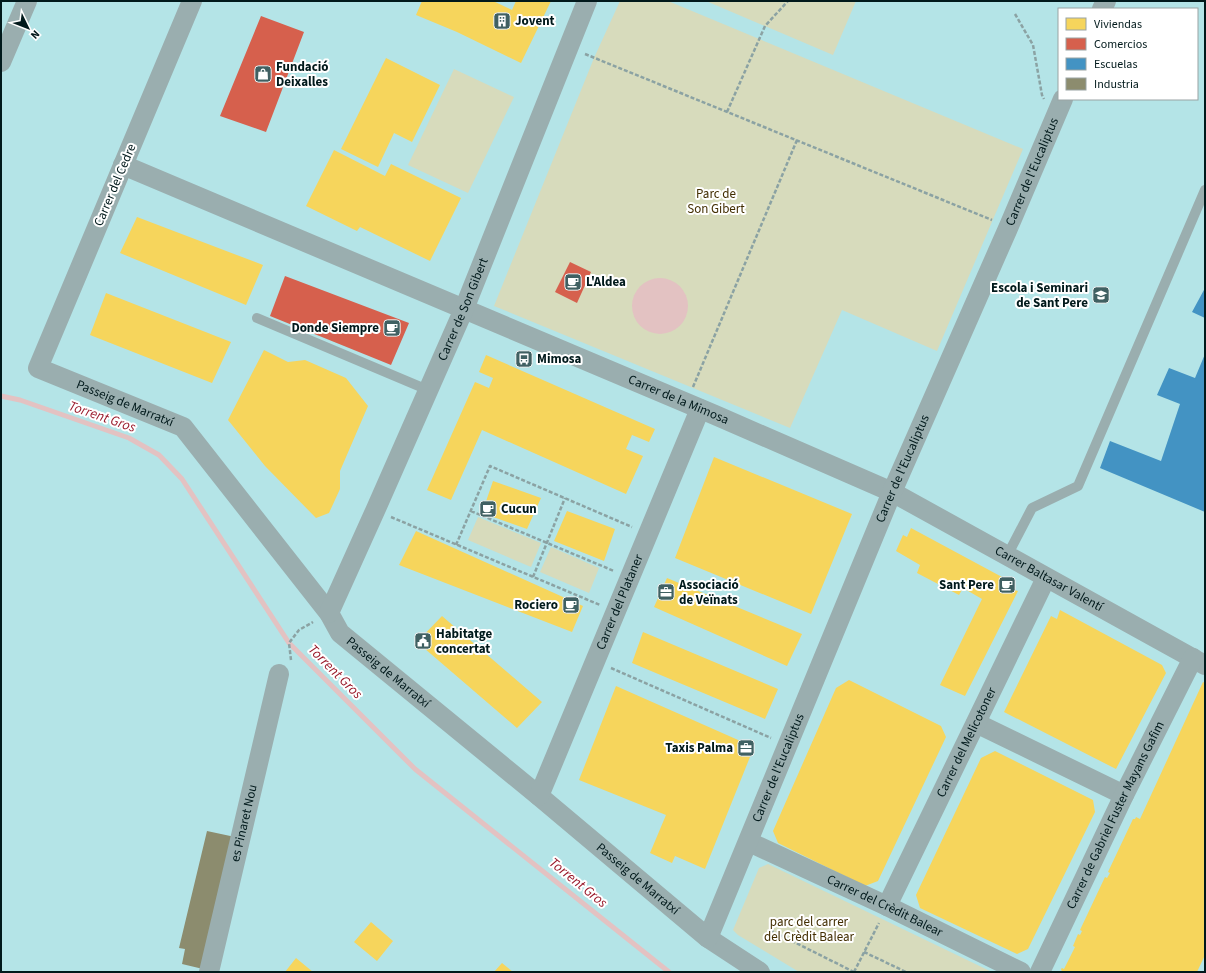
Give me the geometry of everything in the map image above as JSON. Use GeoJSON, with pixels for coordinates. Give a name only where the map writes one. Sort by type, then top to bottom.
{"type":"FeatureCollection","features":[{"type":"Feature","properties":{"kind":"street"},"geometry":{"type":"LineString","coordinates":[[1,62],[27,1]]}},
{"type":"Feature","properties":{"kind":"street","name":"Carrer del Cedre"},"geometry":{"type":"LineString","coordinates":[[38,368],[192,1]]}},
{"type":"Feature","properties":{"kind":"street","name":"Carrer de Son Gibert"},"geometry":{"type":"LineString","coordinates":[[329,613],[464,309],[587,1]]}},
{"type":"Feature","properties":{"kind":"street","name":"Carrer de l'Eucaliptus"},"geometry":{"type":"LineString","coordinates":[[708,938],[749,842],[892,492],[1063,100]]}},
{"type":"Feature","properties":{"kind":"street","name":"Carrer de la Mimosa"},"geometry":{"type":"LineString","coordinates":[[123,166],[693,406],[892,492]]}},
{"type":"Feature","properties":{"kind":"street","name":"Passeig de Marratxí"},"geometry":{"type":"LineString","coordinates":[[38,368],[183,427],[329,613],[340,633],[539,796],[708,938],[760,972]]}},
{"type":"Feature","properties":{"kind":"street","name":"Carrer del Plataner"},"geometry":{"type":"LineString","coordinates":[[539,796],[648,534],[693,406]]}},
{"type":"Feature","properties":{"kind":"street","name":"Carrer Baltasar Valentí"},"geometry":{"type":"LineString","coordinates":[[892,492],[1199,662]]}},
{"type":"Feature","properties":{"kind":"street","name":"Carrer del Melicotoner"},"geometry":{"type":"LineString","coordinates":[[887,906],[1046,578]]}},
{"type":"Feature","properties":{"kind":"street","name":"Carrer de Gabriel Fuster Mayans Gafim"},"geometry":{"type":"LineString","coordinates":[[1040,972],[1124,796],[1199,662]]}},
{"type":"Feature","properties":{"kind":"street","name":"es Pinaret Nou"},"geometry":{"type":"LineString","coordinates":[[209,972],[279,674]]}},
{"type":"Feature","properties":{"kind":"street"},"geometry":{"type":"LineString","coordinates":[[976,723],[1124,796]]}},
{"type":"Feature","properties":{"kind":"street","name":"Carrer del Crèdit Balear"},"geometry":{"type":"LineString","coordinates":[[749,842],[887,906],[1021,972]]}},
{"type":"Feature","properties":{"kind":"lane"},"geometry":{"type":"LineString","coordinates":[[1007,556],[1032,508],[1078,486],[1205,190]]}},
{"type":"Feature","properties":{"kind":"lane"},"geometry":{"type":"LineString","coordinates":[[257,318],[428,390]]}},
{"type":"Feature","properties":{"kind":"path"},"geometry":{"type":"LineString","coordinates":[[727,112],[765,26],[788,1]]}},
{"type":"Feature","properties":{"kind":"path"},"geometry":{"type":"LineString","coordinates":[[1015,14],[1033,45],[1042,95],[1054,119]]}},
{"type":"Feature","properties":{"kind":"path"},"geometry":{"type":"LineString","coordinates":[[568,47],[1009,226]]}},
{"type":"Feature","properties":{"kind":"path"},"geometry":{"type":"LineString","coordinates":[[693,406],[797,140]]}},
{"type":"Feature","properties":{"kind":"path"},"geometry":{"type":"LineString","coordinates":[[456,545],[490,466],[648,534]]}},
{"type":"Feature","properties":{"kind":"path"},"geometry":{"type":"LineString","coordinates":[[533,577],[565,498]]}},
{"type":"Feature","properties":{"kind":"path"},"geometry":{"type":"LineString","coordinates":[[375,510],[615,612]]}},
{"type":"Feature","properties":{"kind":"path"},"geometry":{"type":"LineString","coordinates":[[471,511],[630,578]]}},
{"type":"Feature","properties":{"kind":"path"},"geometry":{"type":"LineString","coordinates":[[279,674],[291,663],[290,643],[299,630],[329,613]]}},
{"type":"Feature","properties":{"kind":"path"},"geometry":{"type":"LineString","coordinates":[[595,661],[788,746]]}},
{"type":"Feature","properties":{"kind":"path"},"geometry":{"type":"LineString","coordinates":[[770,930],[854,972],[887,906]]}},
{"type":"Feature","properties":{"kind":"path"},"geometry":{"type":"LineString","coordinates":[[864,952],[906,972]]}},
{"type":"Feature","properties":{"kind":"green space","name":"Parc de Son Gibert"},"geometry":{"type":"Polygon","coordinates":[[[620,1],[668,1],[1023,149],[937,351],[842,310],[790,428],[494,306],[594,58],[620,1]]]}},
{"type":"Feature","properties":{"kind":"green space"},"geometry":{"type":"Polygon","coordinates":[[[706,1],[856,1],[833,55],[706,1]]]}},
{"type":"Feature","properties":{"kind":"green space"},"geometry":{"type":"Polygon","coordinates":[[[454,69],[514,97],[468,193],[408,165],[454,69]]]}},
{"type":"Feature","properties":{"kind":"green space"},"geometry":{"type":"Polygon","coordinates":[[[478,517],[541,543],[531,567],[468,540],[478,517]]]}},
{"type":"Feature","properties":{"kind":"green space"},"geometry":{"type":"Polygon","coordinates":[[[551,547],[599,568],[589,593],[540,572],[551,547]]]}},
{"type":"Feature","properties":{"kind":"green space","name":"parc del carrer del Crèdit Balear"},"geometry":{"type":"Polygon","coordinates":[[[768,864],[992,972],[799,972],[738,935],[733,930],[759,868],[768,864]]]}},
{"type":"Feature","properties":{"kind":"shaded area"},"geometry":{"type":"Polygon","coordinates":[[[655,278],[665,278],[680,286],[686,295],[688,306],[686,317],[680,326],[665,334],[655,334],[644,329],[637,322],[632,311],[632,301],[637,290],[644,283],[655,278]]]}},
{"type":"Feature","properties":{"kind":"building: Viviendas","name":"Jovent"},"geometry":{"type":"Polygon","coordinates":[[[422,1],[493,1],[512,10],[516,1],[551,1],[521,63],[457,32],[416,15],[422,1]]]}},
{"type":"Feature","properties":{"kind":"building: Viviendas"},"geometry":{"type":"Polygon","coordinates":[[[386,58],[440,85],[412,142],[394,133],[378,167],[341,149],[386,58]]]}},
{"type":"Feature","properties":{"kind":"building: Viviendas"},"geometry":{"type":"Polygon","coordinates":[[[334,150],[385,176],[391,164],[461,198],[430,261],[360,227],[357,231],[306,206],[334,150]]]}},
{"type":"Feature","properties":{"kind":"building: Viviendas"},"geometry":{"type":"Polygon","coordinates":[[[137,217],[263,265],[246,305],[120,253],[137,217]]]}},
{"type":"Feature","properties":{"kind":"building: Viviendas"},"geometry":{"type":"Polygon","coordinates":[[[106,293],[231,342],[212,383],[90,335],[106,293]]]}},
{"type":"Feature","properties":{"kind":"building: Viviendas"},"geometry":{"type":"Polygon","coordinates":[[[264,350],[288,362],[305,360],[346,378],[368,406],[340,471],[340,489],[329,513],[316,518],[265,466],[228,420],[264,350]]]}},
{"type":"Feature","properties":{"kind":"building: Viviendas"},"geometry":{"type":"Polygon","coordinates":[[[486,355],[655,429],[649,442],[632,435],[626,449],[643,456],[626,494],[482,430],[451,500],[427,490],[475,382],[489,388],[493,378],[479,372],[486,355]]]}},
{"type":"Feature","properties":{"kind":"building: Viviendas"},"geometry":{"type":"Polygon","coordinates":[[[714,457],[852,514],[811,614],[675,558],[714,457]]]}},
{"type":"Feature","properties":{"kind":"building: Viviendas"},"geometry":{"type":"Polygon","coordinates":[[[493,481],[541,498],[527,529],[482,513],[493,481]]]}},
{"type":"Feature","properties":{"kind":"building: Viviendas"},"geometry":{"type":"Polygon","coordinates":[[[567,511],[615,529],[604,561],[554,541],[567,511]]]}},
{"type":"Feature","properties":{"kind":"building: Viviendas"},"geometry":{"type":"Polygon","coordinates":[[[911,528],[1015,584],[1014,590],[1018,591],[965,696],[940,685],[982,599],[963,588],[959,595],[917,573],[920,565],[896,551],[903,535],[907,537],[911,528]]]}},
{"type":"Feature","properties":{"kind":"building: Viviendas"},"geometry":{"type":"Polygon","coordinates":[[[416,531],[583,606],[572,632],[399,565],[416,531]]]}},
{"type":"Feature","properties":{"kind":"building: Viviendas"},"geometry":{"type":"Polygon","coordinates":[[[667,578],[802,634],[787,666],[654,607],[667,578]]]}},
{"type":"Feature","properties":{"kind":"building: Viviendas"},"geometry":{"type":"Polygon","coordinates":[[[1060,610],[1162,665],[1166,673],[1116,769],[1004,712],[1051,616],[1057,619],[1060,610]]]}},
{"type":"Feature","properties":{"kind":"building: Viviendas"},"geometry":{"type":"Polygon","coordinates":[[[442,616],[542,702],[517,728],[417,642],[442,616]]]}},
{"type":"Feature","properties":{"kind":"building: Viviendas"},"geometry":{"type":"Polygon","coordinates":[[[643,632],[778,689],[765,719],[632,663],[643,632]]]}},
{"type":"Feature","properties":{"kind":"building: Viviendas"},"geometry":{"type":"Polygon","coordinates":[[[849,680],[941,726],[946,737],[878,881],[865,886],[778,843],[773,831],[836,688],[849,680]]]}},
{"type":"Feature","properties":{"kind":"building: Viviendas"},"geometry":{"type":"Polygon","coordinates":[[[1203,682],[1205,683],[1205,955],[1197,972],[1062,972],[1061,969],[1064,969],[1075,947],[1073,946],[1078,934],[1080,935],[1082,931],[1080,930],[1105,877],[1107,878],[1110,873],[1108,872],[1133,819],[1136,817],[1140,819],[1203,682]]]}},
{"type":"Feature","properties":{"kind":"building: Viviendas"},"geometry":{"type":"Polygon","coordinates":[[[616,686],[754,747],[705,869],[675,856],[672,863],[650,853],[666,815],[579,780],[616,686]]]}},
{"type":"Feature","properties":{"kind":"building: Viviendas"},"geometry":{"type":"Polygon","coordinates":[[[995,751],[1093,800],[1095,812],[1028,949],[1017,954],[920,908],[916,895],[981,758],[995,751]]]}},
{"type":"Feature","properties":{"kind":"building: Viviendas"},"geometry":{"type":"Polygon","coordinates":[[[371,922],[393,941],[377,961],[354,942],[371,922]]]}},
{"type":"Feature","properties":{"kind":"building: Viviendas"},"geometry":{"type":"Polygon","coordinates":[[[296,958],[313,972],[285,972],[296,958]]]}},
{"type":"Feature","properties":{"kind":"building: Viviendas"},"geometry":{"type":"Polygon","coordinates":[[[502,963],[513,972],[494,972],[502,963]]]}},
{"type":"Feature","properties":{"kind":"building: Comercios","name":"Fundació Deixalles"},"geometry":{"type":"Polygon","coordinates":[[[261,16],[304,32],[266,132],[220,116],[261,16]]]}},
{"type":"Feature","properties":{"kind":"building: Comercios","name":"L'Aldea"},"geometry":{"type":"Polygon","coordinates":[[[570,262],[591,272],[577,303],[555,292],[570,262]]]}},
{"type":"Feature","properties":{"kind":"building: Comercios"},"geometry":{"type":"Polygon","coordinates":[[[285,276],[409,323],[391,365],[270,316],[285,276]]]}},
{"type":"Feature","properties":{"kind":"building: Escuelas"},"geometry":{"type":"Polygon","coordinates":[[[1205,288],[1205,318],[1192,312],[1205,288]]]}},
{"type":"Feature","properties":{"kind":"building: Escuelas"},"geometry":{"type":"Polygon","coordinates":[[[1205,354],[1205,512],[1100,468],[1110,441],[1161,461],[1180,404],[1157,395],[1169,368],[1195,378],[1205,354]]]}},
{"type":"Feature","properties":{"kind":"building: Industria"},"geometry":{"type":"Polygon","coordinates":[[[207,831],[235,837],[203,969],[182,964],[185,949],[179,948],[207,831]]]}},
{"type":"Feature","properties":{"kind":"waterway","name":"Torrent Gros"},"geometry":{"type":"LineString","coordinates":[[1,396],[20,400],[129,438],[159,455],[182,479],[289,643],[415,769],[669,972]]}},
{"type":"Feature","properties":{"kind":"place","name":"Jovent"},"geometry":{"type":"Point","coordinates":[502,21]}},
{"type":"Feature","properties":{"kind":"place","name":"Fundació Deixalles"},"geometry":{"type":"Point","coordinates":[263,74]}},
{"type":"Feature","properties":{"kind":"place","name":"L'Aldea"},"geometry":{"type":"Point","coordinates":[573,282]}},
{"type":"Feature","properties":{"kind":"place","name":"Escola i Seminari de Sant Pere"},"geometry":{"type":"Point","coordinates":[1101,295]}},
{"type":"Feature","properties":{"kind":"place","name":"Donde Siempre"},"geometry":{"type":"Point","coordinates":[392,328]}},
{"type":"Feature","properties":{"kind":"place","name":"Mimosa"},"geometry":{"type":"Point","coordinates":[524,359]}},
{"type":"Feature","properties":{"kind":"place","name":"Cucun"},"geometry":{"type":"Point","coordinates":[488,509]}},
{"type":"Feature","properties":{"kind":"place","name":"Sant Pere"},"geometry":{"type":"Point","coordinates":[1007,585]}},
{"type":"Feature","properties":{"kind":"place","name":"Associació de Veïnats"},"geometry":{"type":"Point","coordinates":[666,592]}},
{"type":"Feature","properties":{"kind":"place","name":"Rociero"},"geometry":{"type":"Point","coordinates":[571,605]}},
{"type":"Feature","properties":{"kind":"place","name":"Habitatge concertat"},"geometry":{"type":"Point","coordinates":[423,641]}},
{"type":"Feature","properties":{"kind":"place","name":"Taxis Palma"},"geometry":{"type":"Point","coordinates":[746,748]}}]}
